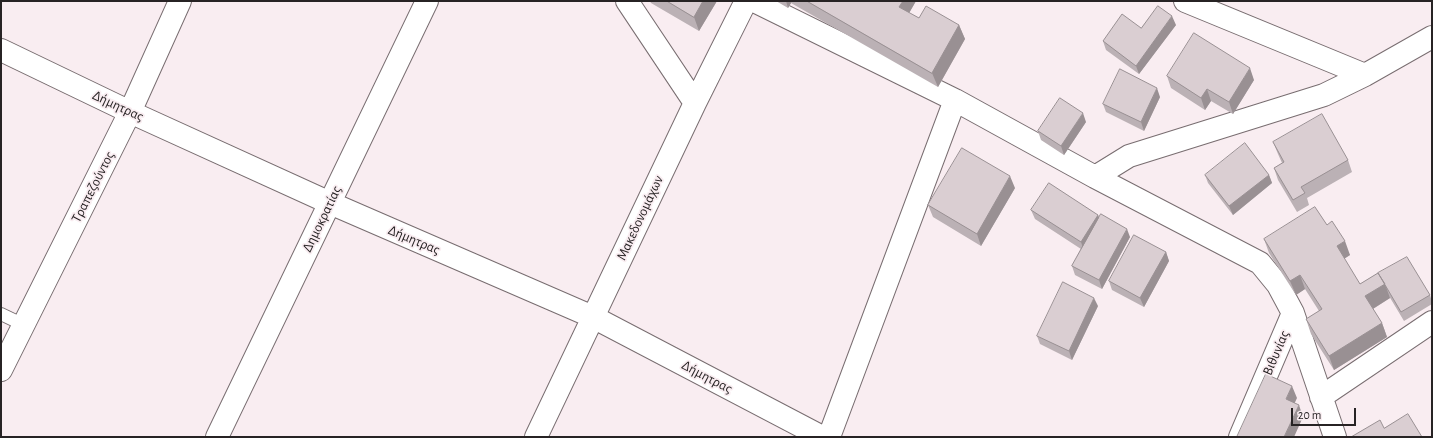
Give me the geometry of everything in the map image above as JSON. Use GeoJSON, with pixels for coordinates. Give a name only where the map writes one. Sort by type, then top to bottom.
{"type":"FeatureCollection","features":[{"type":"Feature","properties":{"kind":"street","name":"Τραπεζούντος"},"geometry":{"type":"LineString","coordinates":[[1,370],[130,112],[180,1]]}},
{"type":"Feature","properties":{"kind":"street","name":"Δημοκρατίας"},"geometry":{"type":"LineString","coordinates":[[217,437],[427,1]]}},
{"type":"Feature","properties":{"kind":"street"},"geometry":{"type":"LineString","coordinates":[[627,1],[695,103]]}},
{"type":"Feature","properties":{"kind":"street","name":"Μακεδονομάχων"},"geometry":{"type":"LineString","coordinates":[[536,437],[695,103],[746,1]]}},
{"type":"Feature","properties":{"kind":"street"},"geometry":{"type":"LineString","coordinates":[[754,1],[956,100],[1095,177],[1260,263],[1278,285],[1293,313],[1335,437]]}},
{"type":"Feature","properties":{"kind":"street"},"geometry":{"type":"LineString","coordinates":[[1185,1],[1365,75]]}},
{"type":"Feature","properties":{"kind":"street"},"geometry":{"type":"LineString","coordinates":[[1095,177],[1129,156],[1324,95],[1365,75],[1432,37]]}},
{"type":"Feature","properties":{"kind":"street","name":"Δήμητρας"},"geometry":{"type":"LineString","coordinates":[[1,50],[130,112],[330,203],[593,317],[822,437]]}},
{"type":"Feature","properties":{"kind":"street"},"geometry":{"type":"LineString","coordinates":[[829,437],[956,100]]}},
{"type":"Feature","properties":{"kind":"street","name":"Βιθυνίας"},"geometry":{"type":"LineString","coordinates":[[1240,437],[1293,313]]}},
{"type":"Feature","properties":{"kind":"street"},"geometry":{"type":"LineString","coordinates":[[1321,397],[1432,322]]}},
{"type":"Feature","properties":{"kind":"lane"},"geometry":{"type":"LineString","coordinates":[[1,314],[24,325]]}},
{"type":"Feature","properties":{"kind":"building"},"geometry":{"type":"Polygon","coordinates":[[[667,1],[703,1],[694,17],[667,1]]]}},
{"type":"Feature","properties":{"kind":"building"},"geometry":{"type":"Polygon","coordinates":[[[807,1],[903,1],[899,7],[919,18],[926,6],[959,25],[932,73],[807,1]]]}},
{"type":"Feature","properties":{"kind":"building"},"geometry":{"type":"Polygon","coordinates":[[[1158,6],[1172,16],[1136,66],[1103,41],[1122,14],[1141,28],[1158,6]]]}},
{"type":"Feature","properties":{"kind":"building"},"geometry":{"type":"Polygon","coordinates":[[[1194,33],[1250,68],[1229,102],[1207,89],[1201,98],[1167,76],[1194,33]]]}},
{"type":"Feature","properties":{"kind":"building"},"geometry":{"type":"Polygon","coordinates":[[[1120,69],[1157,88],[1141,122],[1103,104],[1120,69]]]}},
{"type":"Feature","properties":{"kind":"building"},"geometry":{"type":"Polygon","coordinates":[[[1060,98],[1083,113],[1061,146],[1038,131],[1060,98]]]}},
{"type":"Feature","properties":{"kind":"building"},"geometry":{"type":"Polygon","coordinates":[[[1322,114],[1348,160],[1301,187],[1305,193],[1293,200],[1274,168],[1284,162],[1273,142],[1322,114]]]}},
{"type":"Feature","properties":{"kind":"building"},"geometry":{"type":"Polygon","coordinates":[[[1245,143],[1269,175],[1229,206],[1205,175],[1245,143]]]}},
{"type":"Feature","properties":{"kind":"building"},"geometry":{"type":"Polygon","coordinates":[[[962,148],[1010,176],[977,234],[928,205],[962,148]]]}},
{"type":"Feature","properties":{"kind":"building"},"geometry":{"type":"Polygon","coordinates":[[[1049,183],[1098,215],[1081,242],[1031,210],[1049,183]]]}},
{"type":"Feature","properties":{"kind":"building"},"geometry":{"type":"Polygon","coordinates":[[[1315,207],[1327,225],[1332,221],[1345,241],[1337,246],[1360,284],[1378,273],[1385,284],[1365,296],[1382,323],[1329,356],[1306,319],[1322,309],[1300,275],[1290,281],[1264,239],[1315,207]]]}},
{"type":"Feature","properties":{"kind":"building"},"geometry":{"type":"Polygon","coordinates":[[[1101,214],[1127,229],[1099,280],[1072,266],[1101,214]]]}},
{"type":"Feature","properties":{"kind":"building"},"geometry":{"type":"Polygon","coordinates":[[[1134,235],[1166,252],[1140,298],[1109,281],[1134,235]]]}},
{"type":"Feature","properties":{"kind":"building"},"geometry":{"type":"Polygon","coordinates":[[[1407,257],[1430,295],[1401,312],[1378,273],[1407,257]]]}},
{"type":"Feature","properties":{"kind":"building"},"geometry":{"type":"Polygon","coordinates":[[[1063,282],[1094,298],[1069,351],[1037,336],[1063,282]]]}},
{"type":"Feature","properties":{"kind":"building"},"geometry":{"type":"Polygon","coordinates":[[[1266,374],[1292,386],[1286,399],[1299,405],[1284,437],[1237,437],[1266,374]]]}},
{"type":"Feature","properties":{"kind":"building"},"geometry":{"type":"Polygon","coordinates":[[[1408,414],[1422,437],[1351,437],[1380,420],[1384,428],[1408,414]]]}}]}
